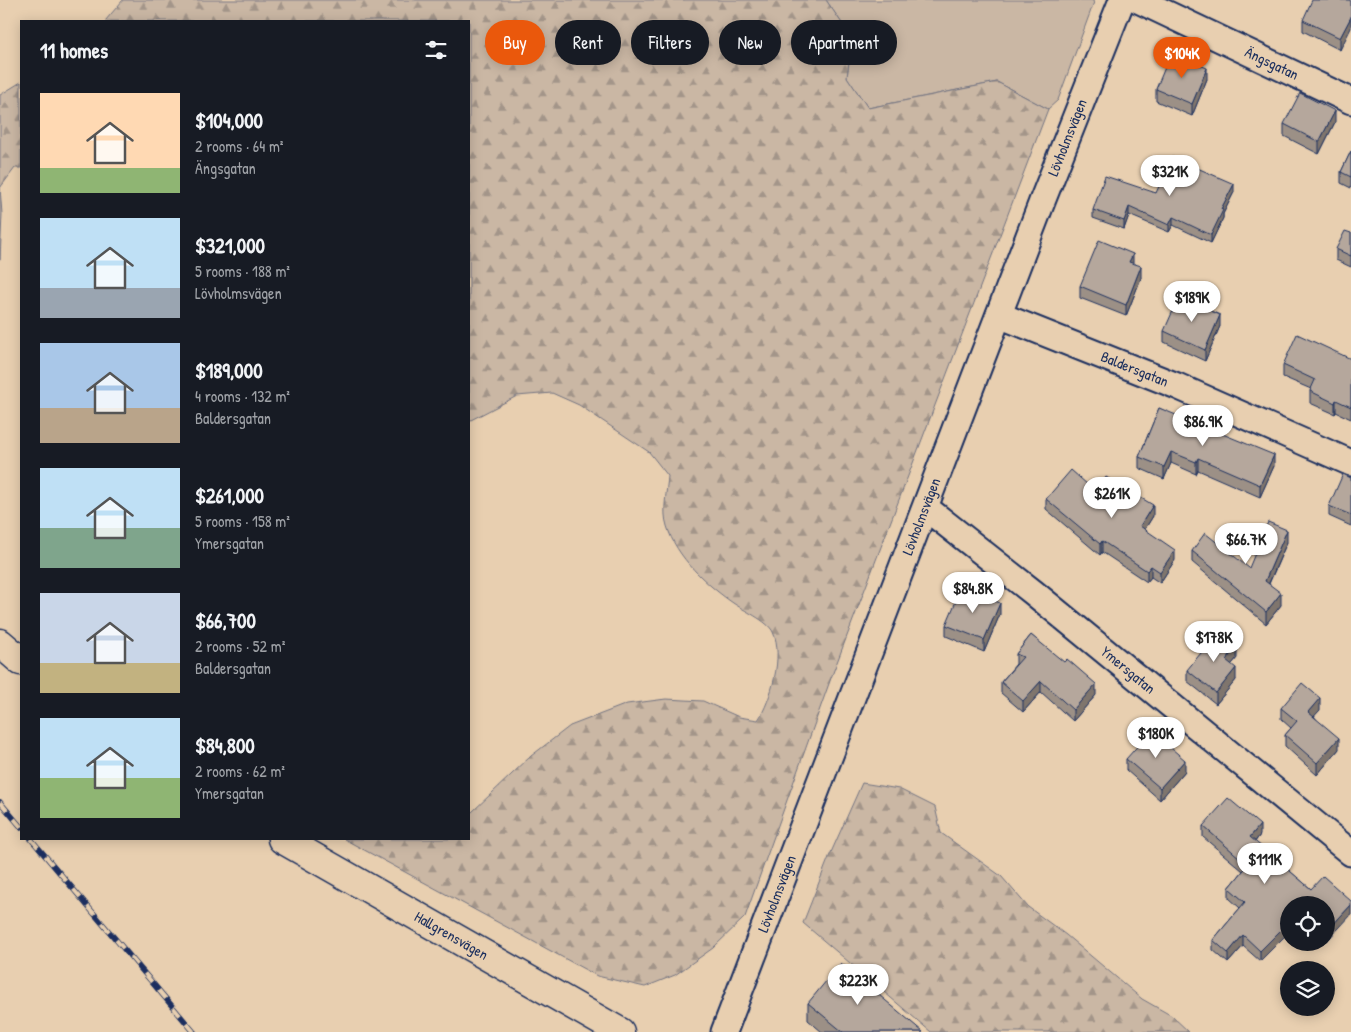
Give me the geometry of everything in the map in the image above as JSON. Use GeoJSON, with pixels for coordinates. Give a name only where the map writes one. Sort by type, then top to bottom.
{"type":"FeatureCollection","features":[{"type":"Feature","properties":{"kind":"street","name":"Lövholmsvägen"},"geometry":{"type":"LineString","coordinates":[[724,1032],[1122,0]]}},
{"type":"Feature","properties":{"kind":"street","name":"Ängsgatan"},"geometry":{"type":"LineString","coordinates":[[1138,0],[1351,101]]}},
{"type":"Feature","properties":{"kind":"street","name":"Baldersgatan"},"geometry":{"type":"LineString","coordinates":[[999,315],[1177,386],[1351,463]]}},
{"type":"Feature","properties":{"kind":"street","name":"Ymersgatan"},"geometry":{"type":"LineString","coordinates":[[926,508],[1034,592],[1351,853]]}},
{"type":"Feature","properties":{"kind":"street"},"geometry":{"type":"LineString","coordinates":[[0,643],[20,660]]}},
{"type":"Feature","properties":{"kind":"street","name":"Hallgrensvägen"},"geometry":{"type":"LineString","coordinates":[[284,840],[620,1032]]}},
{"type":"Feature","properties":{"kind":"green space"},"geometry":{"type":"Polygon","coordinates":[[[123,0],[826,0],[840,20],[791,20],[791,65],[849,65],[847,77],[868,108],[997,82],[1048,109],[831,678],[745,917],[713,948],[675,975],[645,987],[597,976],[346,840],[470,840],[470,812],[531,756],[570,726],[627,704],[666,699],[703,701],[739,717],[758,720],[771,690],[777,665],[776,642],[770,628],[713,588],[677,549],[666,520],[665,508],[668,476],[649,452],[579,405],[552,393],[517,396],[470,420],[470,20],[106,20],[123,0]]]}},
{"type":"Feature","properties":{"kind":"green space"},"geometry":{"type":"Polygon","coordinates":[[[826,0],[1091,0],[1094,2],[1058,100],[1048,109],[997,82],[868,108],[847,77],[849,65],[897,65],[897,20],[840,20],[826,0]]]}},
{"type":"Feature","properties":{"kind":"green space"},"geometry":{"type":"Polygon","coordinates":[[[20,83],[20,168],[15,168],[0,188],[0,95],[20,83]]]}},
{"type":"Feature","properties":{"kind":"green space"},"geometry":{"type":"Polygon","coordinates":[[[0,188],[2,214],[0,260],[0,188]]]}},
{"type":"Feature","properties":{"kind":"green space"},"geometry":{"type":"Polygon","coordinates":[[[862,783],[899,789],[935,807],[941,833],[1001,876],[1028,907],[1066,935],[1142,999],[1172,1016],[1189,1032],[931,1032],[803,923],[829,857],[862,783]]]}},
{"type":"Feature","properties":{"kind":"building"},"geometry":{"type":"Polygon","coordinates":[[[1312,0],[1351,1],[1351,17],[1340,38],[1303,20],[1312,0]]]}},
{"type":"Feature","properties":{"kind":"building"},"geometry":{"type":"Polygon","coordinates":[[[1171,53],[1207,68],[1192,104],[1156,89],[1171,53]]]}},
{"type":"Feature","properties":{"kind":"building"},"geometry":{"type":"Polygon","coordinates":[[[1300,93],[1335,111],[1319,142],[1284,124],[1300,93]]]}},
{"type":"Feature","properties":{"kind":"building"},"geometry":{"type":"Polygon","coordinates":[[[1351,151],[1351,177],[1341,172],[1351,151]]]}},
{"type":"Feature","properties":{"kind":"building"},"geometry":{"type":"Polygon","coordinates":[[[1172,157],[1234,184],[1221,209],[1223,210],[1211,235],[1173,217],[1169,225],[1129,207],[1124,221],[1093,210],[1105,176],[1156,193],[1172,157]]]}},
{"type":"Feature","properties":{"kind":"building"},"geometry":{"type":"Polygon","coordinates":[[[1345,231],[1351,233],[1351,256],[1336,249],[1345,231]]]}},
{"type":"Feature","properties":{"kind":"building"},"geometry":{"type":"Polygon","coordinates":[[[1099,240],[1133,254],[1129,262],[1141,266],[1126,305],[1080,286],[1099,240]]]}},
{"type":"Feature","properties":{"kind":"building"},"geometry":{"type":"Polygon","coordinates":[[[1179,297],[1220,315],[1205,350],[1164,331],[1179,297]]]}},
{"type":"Feature","properties":{"kind":"building"},"geometry":{"type":"Polygon","coordinates":[[[1297,334],[1351,359],[1351,407],[1336,400],[1335,403],[1310,391],[1315,380],[1283,365],[1297,334]]]}},
{"type":"Feature","properties":{"kind":"building"},"geometry":{"type":"Polygon","coordinates":[[[1159,408],[1274,455],[1260,485],[1198,458],[1196,462],[1171,452],[1164,467],[1139,457],[1159,408]]]}},
{"type":"Feature","properties":{"kind":"building"},"geometry":{"type":"Polygon","coordinates":[[[1071,470],[1096,492],[1106,477],[1153,505],[1140,526],[1175,550],[1160,572],[1151,566],[1147,571],[1102,541],[1100,544],[1046,499],[1071,470]]]}},
{"type":"Feature","properties":{"kind":"building"},"geometry":{"type":"Polygon","coordinates":[[[1343,474],[1351,478],[1351,515],[1329,506],[1343,474]]]}},
{"type":"Feature","properties":{"kind":"building"},"geometry":{"type":"Polygon","coordinates":[[[1268,522],[1287,530],[1265,581],[1281,593],[1266,612],[1192,551],[1205,533],[1249,568],[1268,522]]]}},
{"type":"Feature","properties":{"kind":"building"},"geometry":{"type":"Polygon","coordinates":[[[962,587],[1000,603],[984,640],[946,625],[962,587]]]}},
{"type":"Feature","properties":{"kind":"building"},"geometry":{"type":"Polygon","coordinates":[[[1219,631],[1237,646],[1226,660],[1236,668],[1216,693],[1187,670],[1219,631]]]}},
{"type":"Feature","properties":{"kind":"building"},"geometry":{"type":"Polygon","coordinates":[[[1031,635],[1064,662],[1067,659],[1096,684],[1073,710],[1041,681],[1023,701],[1001,682],[1023,657],[1016,654],[1031,635]]]}},
{"type":"Feature","properties":{"kind":"building"},"geometry":{"type":"Polygon","coordinates":[[[1302,683],[1320,698],[1308,712],[1339,738],[1317,763],[1285,735],[1297,721],[1281,708],[1302,683]]]}},
{"type":"Feature","properties":{"kind":"building"},"geometry":{"type":"Polygon","coordinates":[[[1151,731],[1185,760],[1160,788],[1126,759],[1151,731]]]}},
{"type":"Feature","properties":{"kind":"building"},"geometry":{"type":"Polygon","coordinates":[[[1228,798],[1260,825],[1250,837],[1311,889],[1323,876],[1351,901],[1351,905],[1335,922],[1335,896],[1280,896],[1280,931],[1260,951],[1243,935],[1228,953],[1213,940],[1245,902],[1229,888],[1248,865],[1203,826],[1228,798]]]}},
{"type":"Feature","properties":{"kind":"building"},"geometry":{"type":"Polygon","coordinates":[[[841,963],[923,1032],[843,1032],[808,1003],[841,963]]]}},
{"type":"Feature","properties":{"kind":"railway"},"geometry":{"type":"LineString","coordinates":[[0,802],[20,826]]}},
{"type":"Feature","properties":{"kind":"railway"},"geometry":{"type":"LineString","coordinates":[[32,840],[194,1032]]}}]}
